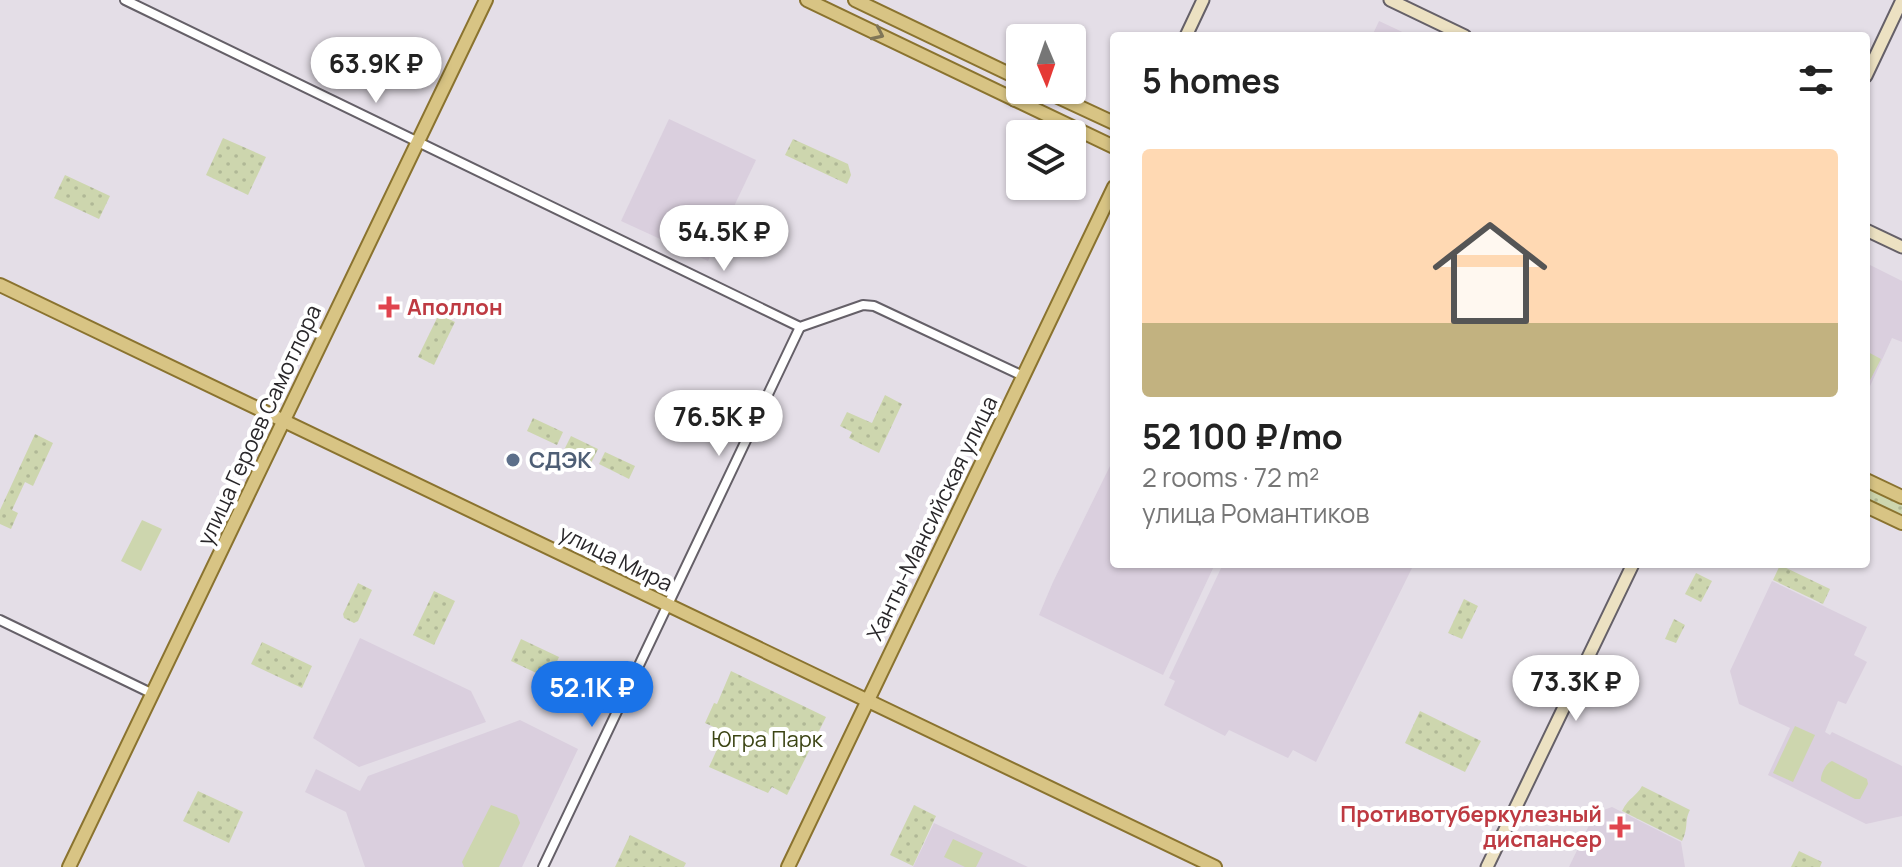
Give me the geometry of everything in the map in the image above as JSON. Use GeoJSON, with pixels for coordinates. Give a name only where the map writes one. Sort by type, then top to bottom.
{"type":"FeatureCollection","features":[{"type":"Feature","properties":{"kind":"main road","name":"улица Героев Самотлора"},"geometry":{"type":"LineString","coordinates":[[69,867],[486,0]]}},
{"type":"Feature","properties":{"kind":"main road"},"geometry":{"type":"LineString","coordinates":[[807,0],[1006,96]]}},
{"type":"Feature","properties":{"kind":"main road"},"geometry":{"type":"LineString","coordinates":[[855,0],[1006,72]]}},
{"type":"Feature","properties":{"kind":"main road"},"geometry":{"type":"LineString","coordinates":[[1023,104],[1110,145]]}},
{"type":"Feature","properties":{"kind":"main road"},"geometry":{"type":"LineString","coordinates":[[1073,104],[1110,121]]}},
{"type":"Feature","properties":{"kind":"main road","name":"Ханты-Мансийская улица"},"geometry":{"type":"LineString","coordinates":[[788,867],[1110,195]]}},
{"type":"Feature","properties":{"kind":"main road","name":"улица Мира"},"geometry":{"type":"LineString","coordinates":[[0,285],[1215,867]]}},
{"type":"Feature","properties":{"kind":"main road"},"geometry":{"type":"LineString","coordinates":[[1870,482],[1902,497]]}},
{"type":"Feature","properties":{"kind":"main road"},"geometry":{"type":"LineString","coordinates":[[1870,508],[1902,523]]}},
{"type":"Feature","properties":{"kind":"street"},"geometry":{"type":"LineString","coordinates":[[125,0],[800,327],[863,305],[874,306],[1023,376]]}},
{"type":"Feature","properties":{"kind":"street"},"geometry":{"type":"LineString","coordinates":[[1188,32],[1203,0]]}},
{"type":"Feature","properties":{"kind":"street"},"geometry":{"type":"LineString","coordinates":[[1390,0],[1457,32]]}},
{"type":"Feature","properties":{"kind":"street"},"geometry":{"type":"LineString","coordinates":[[1870,68],[1902,0]]}},
{"type":"Feature","properties":{"kind":"street"},"geometry":{"type":"LineString","coordinates":[[1870,232],[1902,247]]}},
{"type":"Feature","properties":{"kind":"street"},"geometry":{"type":"LineString","coordinates":[[543,867],[800,327]]}},
{"type":"Feature","properties":{"kind":"street"},"geometry":{"type":"LineString","coordinates":[[1487,867],[1631,568]]}},
{"type":"Feature","properties":{"kind":"street"},"geometry":{"type":"LineString","coordinates":[[0,620],[153,694]]}},
{"type":"Feature","properties":{"kind":"shaded area"},"geometry":{"type":"Polygon","coordinates":[[[1379,21],[1402,32],[1374,32],[1379,21]]]}},
{"type":"Feature","properties":{"kind":"shaded area"},"geometry":{"type":"Polygon","coordinates":[[[669,119],[756,160],[708,261],[621,221],[669,119]]]}},
{"type":"Feature","properties":{"kind":"shaded area"},"geometry":{"type":"Polygon","coordinates":[[[1870,265],[1902,281],[1902,342],[1892,338],[1870,386],[1870,265]]]}},
{"type":"Feature","properties":{"kind":"shaded area"},"geometry":{"type":"Polygon","coordinates":[[[1110,466],[1110,568],[1213,568],[1163,675],[1039,615],[1110,466]]]}},
{"type":"Feature","properties":{"kind":"shaded area"},"geometry":{"type":"Polygon","coordinates":[[[1221,568],[1412,568],[1316,762],[1293,750],[1288,758],[1229,730],[1225,736],[1164,705],[1175,681],[1169,678],[1221,568]]]}},
{"type":"Feature","properties":{"kind":"shaded area"},"geometry":{"type":"Polygon","coordinates":[[[1772,581],[1867,627],[1854,655],[1867,662],[1846,704],[1838,701],[1825,732],[1830,735],[1832,732],[1902,766],[1902,816],[1866,824],[1768,775],[1790,728],[1739,704],[1730,671],[1772,581]]]}},
{"type":"Feature","properties":{"kind":"shaded area"},"geometry":{"type":"Polygon","coordinates":[[[360,638],[471,691],[486,722],[359,767],[313,738],[360,638]]]}},
{"type":"Feature","properties":{"kind":"shaded area"},"geometry":{"type":"Polygon","coordinates":[[[520,720],[578,749],[522,867],[365,867],[346,812],[305,792],[316,769],[360,791],[368,776],[520,720]]]}},
{"type":"Feature","properties":{"kind":"shaded area","name":"Противотуберкулезный диспансер"},"geometry":{"type":"Polygon","coordinates":[[[1612,807],[1681,842],[1685,867],[1569,867],[1595,813],[1612,807]]]}},
{"type":"Feature","properties":{"kind":"shaded area"},"geometry":{"type":"Polygon","coordinates":[[[934,823],[1028,867],[913,867],[934,823]]]}},
{"type":"Feature","properties":{"kind":"green space"},"geometry":{"type":"Polygon","coordinates":[[[223,138],[266,157],[248,195],[206,175],[223,138]]]}},
{"type":"Feature","properties":{"kind":"green space"},"geometry":{"type":"Polygon","coordinates":[[[793,139],[848,164],[851,175],[847,184],[785,155],[793,139]]]}},
{"type":"Feature","properties":{"kind":"green space"},"geometry":{"type":"Polygon","coordinates":[[[65,175],[110,196],[99,219],[54,198],[65,175]]]}},
{"type":"Feature","properties":{"kind":"green space"},"geometry":{"type":"Polygon","coordinates":[[[439,314],[455,322],[434,365],[418,357],[439,314]]]}},
{"type":"Feature","properties":{"kind":"green space"},"geometry":{"type":"Polygon","coordinates":[[[1870,353],[1881,359],[1870,380],[1870,353]]]}},
{"type":"Feature","properties":{"kind":"green space"},"geometry":{"type":"Polygon","coordinates":[[[885,395],[902,404],[879,453],[849,438],[852,432],[840,426],[847,412],[872,423],[885,395]]]}},
{"type":"Feature","properties":{"kind":"green space"},"geometry":{"type":"Polygon","coordinates":[[[533,418],[563,432],[557,445],[527,431],[533,418]]]}},
{"type":"Feature","properties":{"kind":"green space"},"geometry":{"type":"Polygon","coordinates":[[[35,434],[53,443],[33,486],[25,482],[12,510],[18,513],[11,529],[0,524],[0,510],[35,434]]]}},
{"type":"Feature","properties":{"kind":"green space"},"geometry":{"type":"Polygon","coordinates":[[[571,436],[598,449],[590,465],[563,452],[571,436]]]}},
{"type":"Feature","properties":{"kind":"green space"},"geometry":{"type":"Polygon","coordinates":[[[605,452],[635,466],[629,479],[599,464],[605,452]]]}},
{"type":"Feature","properties":{"kind":"green space"},"geometry":{"type":"Polygon","coordinates":[[[1870,490],[1902,505],[1902,516],[1870,501],[1870,490]]]}},
{"type":"Feature","properties":{"kind":"green space"},"geometry":{"type":"Polygon","coordinates":[[[142,520],[162,529],[141,571],[121,561],[142,520]]]}},
{"type":"Feature","properties":{"kind":"green space"},"geometry":{"type":"Polygon","coordinates":[[[1779,568],[1786,568],[1830,589],[1823,604],[1773,580],[1779,568]]]}},
{"type":"Feature","properties":{"kind":"green space"},"geometry":{"type":"Polygon","coordinates":[[[1696,573],[1712,581],[1701,602],[1685,594],[1696,573]]]}},
{"type":"Feature","properties":{"kind":"green space"},"geometry":{"type":"Polygon","coordinates":[[[358,583],[372,590],[358,621],[354,623],[344,618],[343,614],[358,583]]]}},
{"type":"Feature","properties":{"kind":"green space"},"geometry":{"type":"Polygon","coordinates":[[[434,591],[455,601],[434,645],[413,635],[434,591]]]}},
{"type":"Feature","properties":{"kind":"green space"},"geometry":{"type":"Polygon","coordinates":[[[1464,599],[1478,606],[1462,639],[1448,633],[1464,599]]]}},
{"type":"Feature","properties":{"kind":"green space"},"geometry":{"type":"Polygon","coordinates":[[[1674,619],[1685,625],[1676,643],[1665,639],[1674,619]]]}},
{"type":"Feature","properties":{"kind":"green space"},"geometry":{"type":"Polygon","coordinates":[[[521,639],[559,657],[549,679],[511,661],[521,639]]]}},
{"type":"Feature","properties":{"kind":"green space"},"geometry":{"type":"Polygon","coordinates":[[[262,642],[312,666],[302,688],[251,664],[262,642]]]}},
{"type":"Feature","properties":{"kind":"green space","name":"Югра Парк"},"geometry":{"type":"Polygon","coordinates":[[[731,671],[826,717],[787,795],[772,787],[768,793],[709,767],[725,732],[705,723],[731,671]]]}},
{"type":"Feature","properties":{"kind":"green space"},"geometry":{"type":"Polygon","coordinates":[[[1420,711],[1481,741],[1465,772],[1405,743],[1420,711]]]}},
{"type":"Feature","properties":{"kind":"green space"},"geometry":{"type":"Polygon","coordinates":[[[1795,726],[1815,735],[1793,782],[1773,773],[1795,726]]]}},
{"type":"Feature","properties":{"kind":"green space"},"geometry":{"type":"Polygon","coordinates":[[[1832,761],[1867,779],[1868,784],[1860,799],[1821,781],[1824,770],[1832,761]]]}},
{"type":"Feature","properties":{"kind":"green space"},"geometry":{"type":"Polygon","coordinates":[[[1642,786],[1690,810],[1682,841],[1622,811],[1642,786]]]}},
{"type":"Feature","properties":{"kind":"green space"},"geometry":{"type":"Polygon","coordinates":[[[198,791],[243,812],[229,843],[183,821],[198,791]]]}},
{"type":"Feature","properties":{"kind":"green space"},"geometry":{"type":"Polygon","coordinates":[[[491,805],[517,815],[520,823],[499,867],[464,867],[462,862],[491,805]]]}},
{"type":"Feature","properties":{"kind":"green space"},"geometry":{"type":"Polygon","coordinates":[[[914,805],[936,816],[913,866],[890,855],[914,805]]]}},
{"type":"Feature","properties":{"kind":"green space"},"geometry":{"type":"Polygon","coordinates":[[[630,835],[686,863],[684,867],[615,867],[630,835]]]}},
{"type":"Feature","properties":{"kind":"green space"},"geometry":{"type":"Polygon","coordinates":[[[953,839],[983,853],[976,867],[965,867],[944,857],[953,839]]]}},
{"type":"Feature","properties":{"kind":"green space"},"geometry":{"type":"Polygon","coordinates":[[[1799,851],[1822,862],[1820,867],[1791,867],[1799,851]]]}},
{"type":"Feature","properties":{"kind":"place","name":"Аполлон"},"geometry":{"type":"Point","coordinates":[389,307]}},
{"type":"Feature","properties":{"kind":"place","name":"СДЭК"},"geometry":{"type":"Point","coordinates":[513,460]}},
{"type":"Feature","properties":{"kind":"place","name":"Противотуберкулезный диспансер"},"geometry":{"type":"Point","coordinates":[1620,827]}}]}
